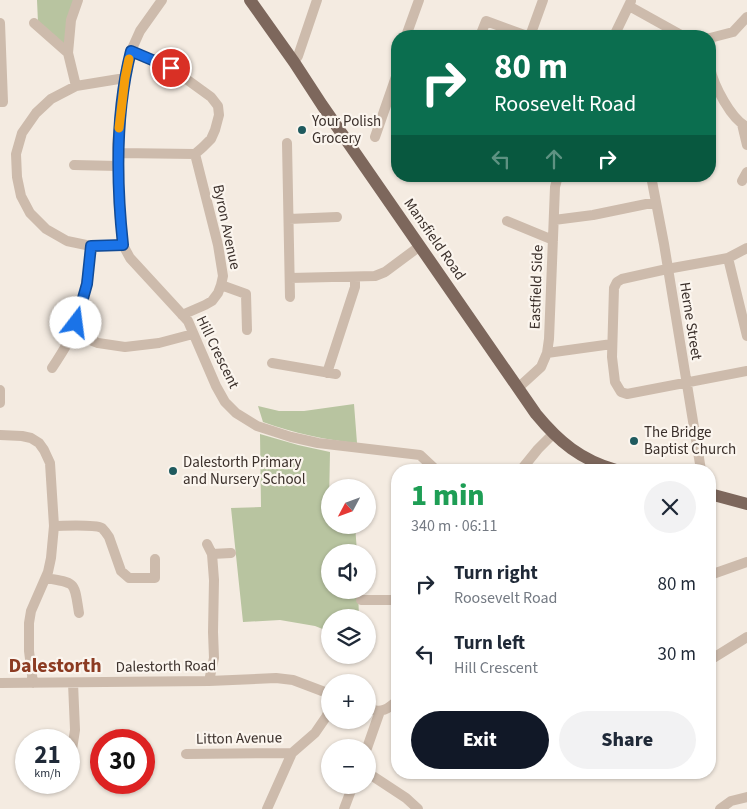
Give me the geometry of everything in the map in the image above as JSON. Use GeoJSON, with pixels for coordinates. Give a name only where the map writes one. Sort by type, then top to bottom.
{"type":"FeatureCollection","features":[{"type":"Feature","properties":{"kind":"main road","name":"Mansfield Road"},"geometry":{"type":"LineString","coordinates":[[250,0],[536,414],[553,434],[573,451],[599,464]]}},
{"type":"Feature","properties":{"kind":"main road"},"geometry":{"type":"LineString","coordinates":[[716,496],[747,504]]}},
{"type":"Feature","properties":{"kind":"street"},"geometry":{"type":"LineString","coordinates":[[76,86],[68,53],[72,20],[78,0]]}},
{"type":"Feature","properties":{"kind":"street","name":"Hill Crescent"},"geometry":{"type":"LineString","coordinates":[[162,0],[140,31],[131,51],[120,115],[118,153],[119,212],[123,245],[130,258],[188,321],[216,386],[225,402],[236,413],[257,426],[291,437],[318,444],[420,455],[430,464]]}},
{"type":"Feature","properties":{"kind":"street"},"geometry":{"type":"LineString","coordinates":[[294,62],[298,56],[317,0]]}},
{"type":"Feature","properties":{"kind":"street"},"geometry":{"type":"LineString","coordinates":[[408,30],[419,0]]}},
{"type":"Feature","properties":{"kind":"street"},"geometry":{"type":"LineString","coordinates":[[532,30],[544,0]]}},
{"type":"Feature","properties":{"kind":"street"},"geometry":{"type":"LineString","coordinates":[[617,30],[631,3],[674,30]]}},
{"type":"Feature","properties":{"kind":"street"},"geometry":{"type":"LineString","coordinates":[[716,36],[734,32],[747,17]]}},
{"type":"Feature","properties":{"kind":"street"},"geometry":{"type":"LineString","coordinates":[[482,30],[486,21],[512,30]]}},
{"type":"Feature","properties":{"kind":"street"},"geometry":{"type":"LineString","coordinates":[[34,22],[68,53]]}},
{"type":"Feature","properties":{"kind":"street"},"geometry":{"type":"LineString","coordinates":[[0,24],[3,102],[0,102]]}},
{"type":"Feature","properties":{"kind":"street"},"geometry":{"type":"LineString","coordinates":[[118,153],[195,154],[211,138],[219,115],[218,106],[211,97],[171,68],[131,51]]}},
{"type":"Feature","properties":{"kind":"street"},"geometry":{"type":"LineString","coordinates":[[123,245],[91,246],[67,241],[46,229],[30,213],[21,196],[17,177],[16,154],[22,133],[36,113],[51,99],[76,86],[125,78]]}},
{"type":"Feature","properties":{"kind":"street"},"geometry":{"type":"LineString","coordinates":[[716,86],[724,101],[744,126],[747,145]]}},
{"type":"Feature","properties":{"kind":"street"},"geometry":{"type":"LineString","coordinates":[[375,137],[391,90]]}},
{"type":"Feature","properties":{"kind":"street"},"geometry":{"type":"LineString","coordinates":[[287,143],[290,297]]}},
{"type":"Feature","properties":{"kind":"street","name":"Byron Avenue"},"geometry":{"type":"LineString","coordinates":[[182,314],[212,301],[222,285],[223,276],[218,245],[195,154]]}},
{"type":"Feature","properties":{"kind":"street"},"geometry":{"type":"LineString","coordinates":[[74,165],[118,166]]}},
{"type":"Feature","properties":{"kind":"street","name":"Eastfield Side"},"geometry":{"type":"LineString","coordinates":[[518,388],[541,367],[547,353],[556,182]]}},
{"type":"Feature","properties":{"kind":"street","name":"Herne Street"},"geometry":{"type":"LineString","coordinates":[[652,182],[700,464]]}},
{"type":"Feature","properties":{"kind":"street"},"geometry":{"type":"LineString","coordinates":[[554,220],[592,215],[656,202]]}},
{"type":"Feature","properties":{"kind":"street"},"geometry":{"type":"LineString","coordinates":[[289,219],[337,218]]}},
{"type":"Feature","properties":{"kind":"street"},"geometry":{"type":"LineString","coordinates":[[507,221],[553,240]]}},
{"type":"Feature","properties":{"kind":"street"},"geometry":{"type":"LineString","coordinates":[[52,368],[72,333],[87,284],[91,246]]}},
{"type":"Feature","properties":{"kind":"street"},"geometry":{"type":"LineString","coordinates":[[290,278],[375,276],[385,272],[420,246]]}},
{"type":"Feature","properties":{"kind":"street"},"geometry":{"type":"LineString","coordinates":[[747,248],[728,258],[667,269],[622,279],[617,282],[614,288],[612,344],[615,382],[621,392],[627,394],[747,371]]}},
{"type":"Feature","properties":{"kind":"street"},"geometry":{"type":"LineString","coordinates":[[728,258],[747,336]]}},
{"type":"Feature","properties":{"kind":"street"},"geometry":{"type":"LineString","coordinates":[[272,363],[332,373],[355,286],[355,277]]}},
{"type":"Feature","properties":{"kind":"street"},"geometry":{"type":"LineString","coordinates":[[222,285],[246,294],[247,330]]}},
{"type":"Feature","properties":{"kind":"street"},"geometry":{"type":"LineString","coordinates":[[72,333],[98,343],[126,347],[159,343],[193,334]]}},
{"type":"Feature","properties":{"kind":"street"},"geometry":{"type":"LineString","coordinates":[[547,353],[612,344]]}},
{"type":"Feature","properties":{"kind":"street"},"geometry":{"type":"LineString","coordinates":[[0,390],[0,403]]}},
{"type":"Feature","properties":{"kind":"street"},"geometry":{"type":"LineString","coordinates":[[526,464],[553,434]]}},
{"type":"Feature","properties":{"kind":"street"},"geometry":{"type":"LineString","coordinates":[[0,435],[30,438],[44,450],[50,463],[54,526],[48,572],[31,611],[29,623],[29,651],[33,683]]}},
{"type":"Feature","properties":{"kind":"street"},"geometry":{"type":"LineString","coordinates":[[54,526],[90,526],[102,529],[110,537],[121,571],[129,578],[155,578],[155,559]]}},
{"type":"Feature","properties":{"kind":"street"},"geometry":{"type":"LineString","coordinates":[[207,544],[212,554],[214,580],[214,658],[209,681]]}},
{"type":"Feature","properties":{"kind":"street"},"geometry":{"type":"LineString","coordinates":[[212,554],[231,553]]}},
{"type":"Feature","properties":{"kind":"street"},"geometry":{"type":"LineString","coordinates":[[716,573],[747,562]]}},
{"type":"Feature","properties":{"kind":"street"},"geometry":{"type":"LineString","coordinates":[[46,578],[71,584],[76,592],[79,613]]}},
{"type":"Feature","properties":{"kind":"street"},"geometry":{"type":"LineString","coordinates":[[361,600],[391,600]]}},
{"type":"Feature","properties":{"kind":"street"},"geometry":{"type":"LineString","coordinates":[[716,656],[747,637]]}},
{"type":"Feature","properties":{"kind":"street","name":"Dalestorth Road"},"geometry":{"type":"LineString","coordinates":[[0,683],[209,681],[276,678],[293,680],[321,691]]}},
{"type":"Feature","properties":{"kind":"street"},"geometry":{"type":"LineString","coordinates":[[73,683],[74,729]]}},
{"type":"Feature","properties":{"kind":"street"},"geometry":{"type":"LineString","coordinates":[[376,711],[391,705]]}},
{"type":"Feature","properties":{"kind":"street"},"geometry":{"type":"LineString","coordinates":[[371,739],[380,711]]}},
{"type":"Feature","properties":{"kind":"street"},"geometry":{"type":"LineString","coordinates":[[267,809],[292,753],[315,733],[321,724]]}},
{"type":"Feature","properties":{"kind":"street","name":"Litton Avenue"},"geometry":{"type":"LineString","coordinates":[[186,754],[292,753]]}},
{"type":"Feature","properties":{"kind":"street"},"geometry":{"type":"LineString","coordinates":[[376,779],[406,798],[418,809]]}},
{"type":"Feature","properties":{"kind":"street"},"geometry":{"type":"LineString","coordinates":[[344,809],[350,794]]}},
{"type":"Feature","properties":{"kind":"street"},"geometry":{"type":"LineString","coordinates":[[720,809],[731,801],[747,797]]}},
{"type":"Feature","properties":{"kind":"green space"},"geometry":{"type":"Polygon","coordinates":[[[37,0],[75,0],[65,43],[61,44],[38,23],[37,0]]]}},
{"type":"Feature","properties":{"kind":"green space"},"geometry":{"type":"Polygon","coordinates":[[[354,404],[357,443],[310,436],[263,422],[258,406],[279,411],[304,411],[354,404]]]}},
{"type":"Feature","properties":{"kind":"green space"},"geometry":{"type":"Polygon","coordinates":[[[260,434],[330,452],[329,479],[321,479],[321,534],[356,534],[356,544],[321,544],[321,599],[358,599],[359,609],[321,609],[321,628],[280,620],[243,622],[231,508],[261,507],[260,434]]]}},
{"type":"Feature","properties":{"kind":"slow traffic"},"geometry":{"type":"LineString","coordinates":[[119,128],[126,69],[129,59]]}},
{"type":"Feature","properties":{"kind":"place","name":"Your Polish Grocery"},"geometry":{"type":"Point","coordinates":[302,130]}},
{"type":"Feature","properties":{"kind":"place","name":"The Bridge Baptist Church"},"geometry":{"type":"Point","coordinates":[634,441]}},
{"type":"Feature","properties":{"kind":"place","name":"Dalestorth Primary and Nursery School"},"geometry":{"type":"Point","coordinates":[173,471]}},
{"type":"Feature","properties":{"kind":"district","name":"Dalestorth"},"geometry":{"type":"Point","coordinates":[55,665]}},
{"type":"Feature","properties":{"kind":"route"},"geometry":{"type":"LineString","coordinates":[[76,323],[87,284],[91,246],[123,245],[119,212],[118,144],[126,69],[131,51],[171,68]]}}]}
